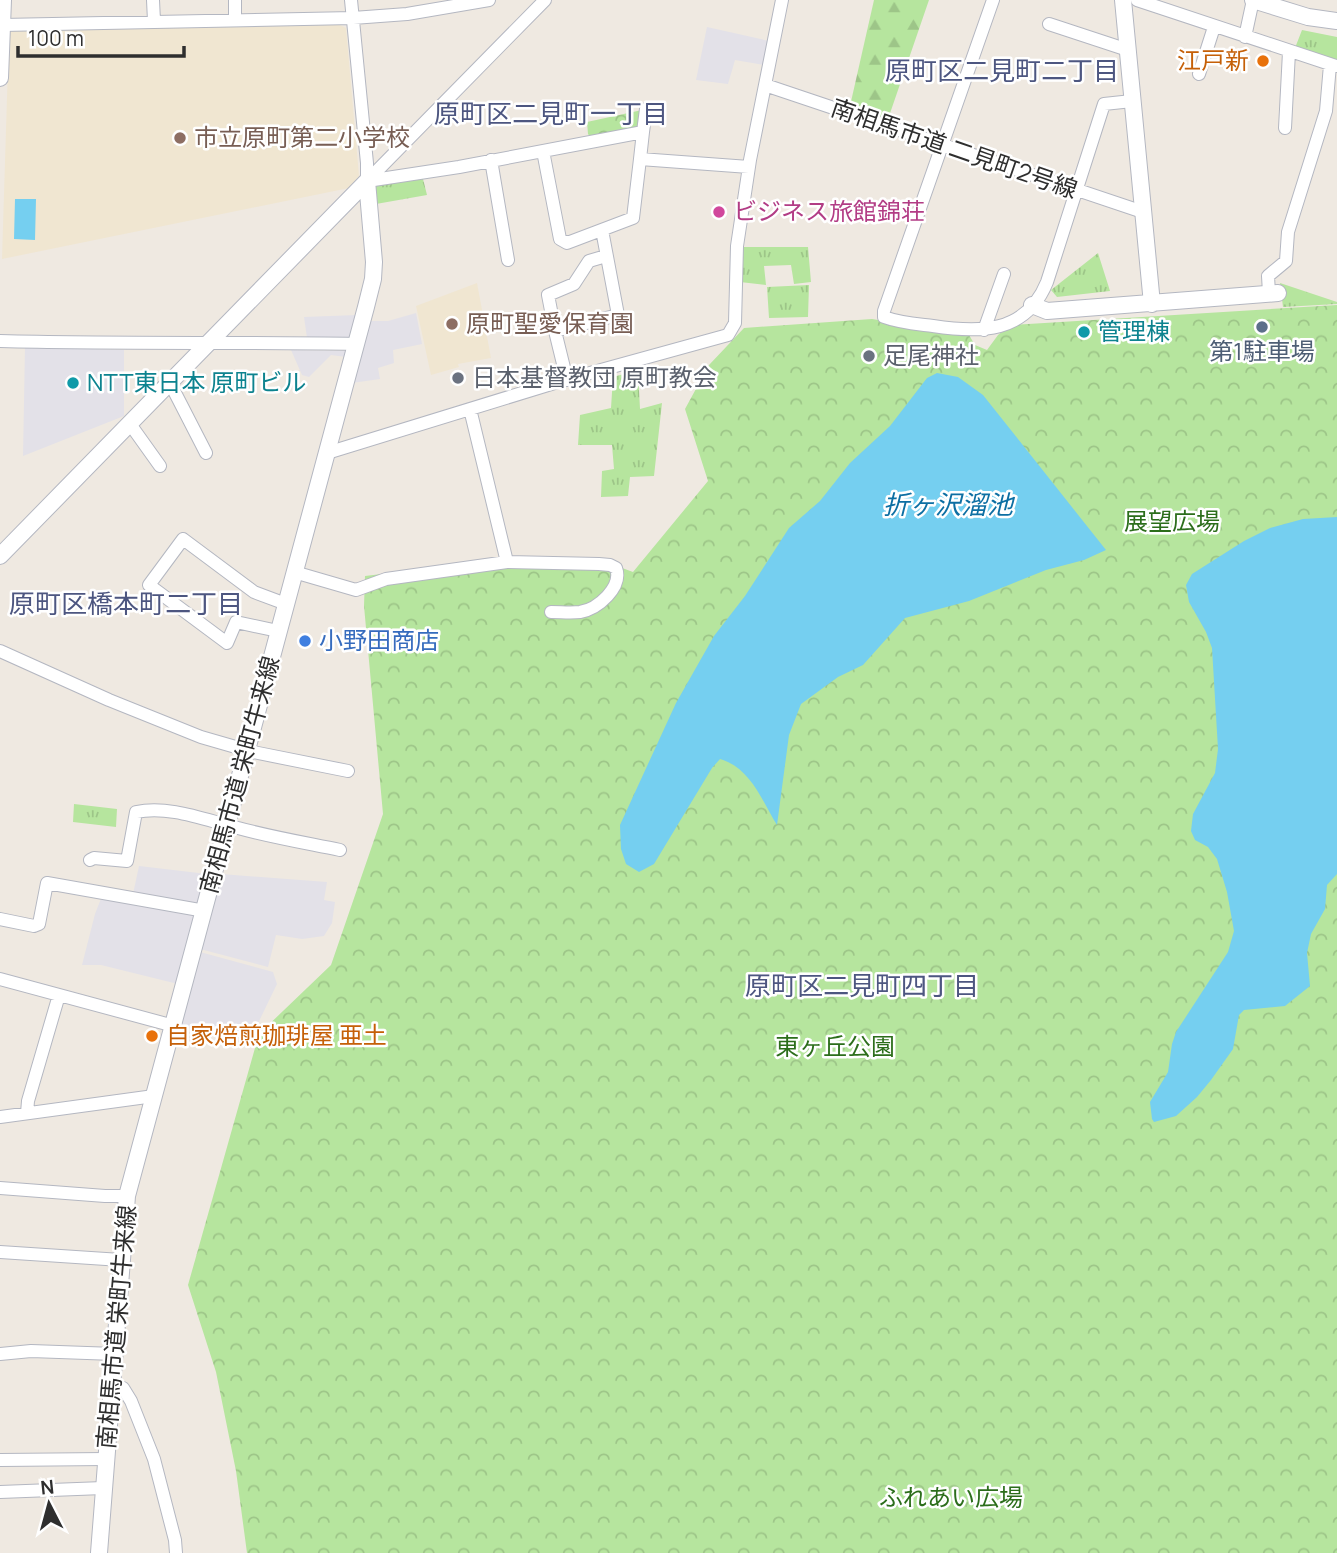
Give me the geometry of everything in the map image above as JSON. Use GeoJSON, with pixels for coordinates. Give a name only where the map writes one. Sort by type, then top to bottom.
{"type":"FeatureCollection","features":[{"type":"Feature","properties":{"kind":"street"},"geometry":{"type":"LineString","coordinates":[[0,78],[3,0]]}},
{"type":"Feature","properties":{"kind":"street"},"geometry":{"type":"LineString","coordinates":[[153,0],[154,21]]}},
{"type":"Feature","properties":{"kind":"street"},"geometry":{"type":"LineString","coordinates":[[235,0],[235,19]]}},
{"type":"Feature","properties":{"kind":"street","name":"南相馬市道 栄町牛来線"},"geometry":{"type":"LineString","coordinates":[[99,1553],[127,1196],[356,345],[373,269],[367,163],[351,0]]}},
{"type":"Feature","properties":{"kind":"street"},"geometry":{"type":"LineString","coordinates":[[2,24],[353,18],[407,14],[439,4],[489,0]]}},
{"type":"Feature","properties":{"kind":"street"},"geometry":{"type":"LineString","coordinates":[[0,556],[545,0]]}},
{"type":"Feature","properties":{"kind":"street"},"geometry":{"type":"LineString","coordinates":[[327,453],[567,380],[725,337],[732,331],[735,323],[737,246],[749,167],[782,0]]}},
{"type":"Feature","properties":{"kind":"street"},"geometry":{"type":"LineString","coordinates":[[993,0],[884,317],[956,329],[984,330],[1008,323],[1032,305],[1043,292],[1104,104],[1132,101]]}},
{"type":"Feature","properties":{"kind":"street"},"geometry":{"type":"LineString","coordinates":[[1123,0],[1152,303]]}},
{"type":"Feature","properties":{"kind":"street"},"geometry":{"type":"LineString","coordinates":[[1032,305],[1047,311],[1273,293],[1268,276],[1286,261],[1288,232],[1332,109],[1334,66],[1137,0]]}},
{"type":"Feature","properties":{"kind":"street"},"geometry":{"type":"LineString","coordinates":[[1245,37],[1253,0],[1308,17],[1337,22]]}},
{"type":"Feature","properties":{"kind":"street"},"geometry":{"type":"LineString","coordinates":[[1049,24],[1128,50]]}},
{"type":"Feature","properties":{"kind":"street"},"geometry":{"type":"LineString","coordinates":[[1199,74],[1214,27]]}},
{"type":"Feature","properties":{"kind":"street"},"geometry":{"type":"LineString","coordinates":[[1285,128],[1289,52]]}},
{"type":"Feature","properties":{"kind":"street","name":"南相馬市道 二見町2号線"},"geometry":{"type":"LineString","coordinates":[[765,85],[1143,212]]}},
{"type":"Feature","properties":{"kind":"street"},"geometry":{"type":"LineString","coordinates":[[543,151],[560,239],[567,243],[633,218],[646,109]]}},
{"type":"Feature","properties":{"kind":"street"},"geometry":{"type":"LineString","coordinates":[[367,181],[643,132]]}},
{"type":"Feature","properties":{"kind":"street"},"geometry":{"type":"LineString","coordinates":[[640,159],[749,167]]}},
{"type":"Feature","properties":{"kind":"street"},"geometry":{"type":"LineString","coordinates":[[491,160],[508,260]]}},
{"type":"Feature","properties":{"kind":"street"},"geometry":{"type":"LineString","coordinates":[[555,331],[618,314],[602,230]]}},
{"type":"Feature","properties":{"kind":"street"},"geometry":{"type":"LineString","coordinates":[[567,380],[549,304],[550,293],[574,284],[589,261],[606,256]]}},
{"type":"Feature","properties":{"kind":"street"},"geometry":{"type":"LineString","coordinates":[[984,330],[1004,274]]}},
{"type":"Feature","properties":{"kind":"street"},"geometry":{"type":"LineString","coordinates":[[0,341],[356,345]]}},
{"type":"Feature","properties":{"kind":"street"},"geometry":{"type":"LineString","coordinates":[[170,383],[205,453]]}},
{"type":"Feature","properties":{"kind":"street"},"geometry":{"type":"LineString","coordinates":[[470,409],[492,491],[507,562]]}},
{"type":"Feature","properties":{"kind":"street"},"geometry":{"type":"LineString","coordinates":[[130,424],[160,466]]}},
{"type":"Feature","properties":{"kind":"street"},"geometry":{"type":"LineString","coordinates":[[278,631],[236,622],[227,643],[149,585],[183,540],[254,592],[286,604]]}},
{"type":"Feature","properties":{"kind":"street"},"geometry":{"type":"LineString","coordinates":[[294,572],[356,590],[386,579],[507,562],[599,564],[616,568],[616,587],[596,604],[580,612],[551,612]]}},
{"type":"Feature","properties":{"kind":"street"},"geometry":{"type":"LineString","coordinates":[[0,651],[188,732],[246,750],[348,771]]}},
{"type":"Feature","properties":{"kind":"street"},"geometry":{"type":"LineString","coordinates":[[90,860],[127,861],[136,812],[145,810],[178,813],[340,850]]}},
{"type":"Feature","properties":{"kind":"street"},"geometry":{"type":"LineString","coordinates":[[0,919],[34,926],[39,924],[47,883],[205,911]]}},
{"type":"Feature","properties":{"kind":"street"},"geometry":{"type":"LineString","coordinates":[[0,979],[173,1026]]}},
{"type":"Feature","properties":{"kind":"street"},"geometry":{"type":"LineString","coordinates":[[27,1113],[28,1101],[59,995]]}},
{"type":"Feature","properties":{"kind":"street"},"geometry":{"type":"LineString","coordinates":[[0,1117],[154,1096]]}},
{"type":"Feature","properties":{"kind":"street"},"geometry":{"type":"LineString","coordinates":[[0,1188],[127,1196]]}},
{"type":"Feature","properties":{"kind":"street"},"geometry":{"type":"LineString","coordinates":[[0,1252],[121,1260]]}},
{"type":"Feature","properties":{"kind":"street"},"geometry":{"type":"LineString","coordinates":[[0,1354],[31,1351],[114,1354]]}},
{"type":"Feature","properties":{"kind":"street"},"geometry":{"type":"LineString","coordinates":[[112,1383],[127,1392],[154,1459],[175,1539],[176,1553]]}},
{"type":"Feature","properties":{"kind":"street"},"geometry":{"type":"LineString","coordinates":[[0,1460],[106,1459]]}},
{"type":"Feature","properties":{"kind":"street"},"geometry":{"type":"LineString","coordinates":[[0,1492],[103,1488]]}},
{"type":"Feature","properties":{"kind":"shaded area","name":"市立原町第二小学校"},"geometry":{"type":"Polygon","coordinates":[[[338,24],[346,28],[359,176],[349,188],[2,259],[9,33],[12,30],[338,24]]]}},
{"type":"Feature","properties":{"kind":"shaded area"},"geometry":{"type":"Polygon","coordinates":[[[707,27],[769,41],[764,65],[735,60],[728,84],[696,80],[707,27]]]}},
{"type":"Feature","properties":{"kind":"shaded area","name":"原町聖愛保育園"},"geometry":{"type":"Polygon","coordinates":[[[477,283],[491,358],[458,364],[459,367],[431,375],[416,306],[477,283]]]}},
{"type":"Feature","properties":{"kind":"shaded area"},"geometry":{"type":"Polygon","coordinates":[[[416,313],[422,344],[393,350],[394,363],[378,368],[380,379],[352,383],[369,321],[388,321],[416,313]]]}},
{"type":"Feature","properties":{"kind":"shaded area"},"geometry":{"type":"Polygon","coordinates":[[[357,315],[349,338],[307,338],[304,317],[357,315]]]}},
{"type":"Feature","properties":{"kind":"shaded area"},"geometry":{"type":"Polygon","coordinates":[[[25,347],[124,350],[124,416],[23,456],[25,347]]]}},
{"type":"Feature","properties":{"kind":"shaded area"},"geometry":{"type":"Polygon","coordinates":[[[291,350],[346,351],[346,357],[331,355],[309,377],[302,375],[291,350]]]}},
{"type":"Feature","properties":{"kind":"shaded area"},"geometry":{"type":"Polygon","coordinates":[[[139,866],[207,874],[200,906],[133,894],[139,866]]]}},
{"type":"Feature","properties":{"kind":"shaded area"},"geometry":{"type":"Polygon","coordinates":[[[221,874],[327,882],[324,900],[335,902],[332,923],[324,936],[302,939],[276,935],[268,967],[200,949],[221,874]]]}},
{"type":"Feature","properties":{"kind":"shaded area"},"geometry":{"type":"Polygon","coordinates":[[[102,896],[196,912],[178,984],[101,965],[82,965],[102,896]]]}},
{"type":"Feature","properties":{"kind":"shaded area"},"geometry":{"type":"Polygon","coordinates":[[[200,952],[273,972],[277,984],[248,1044],[180,1026],[200,952]]]}},
{"type":"Feature","properties":{"kind":"green space"},"geometry":{"type":"Polygon","coordinates":[[[874,0],[929,0],[887,122],[850,106],[874,0]]]}},
{"type":"Feature","properties":{"kind":"green space"},"geometry":{"type":"Polygon","coordinates":[[[1302,30],[1337,37],[1337,60],[1295,48],[1302,30]]]}},
{"type":"Feature","properties":{"kind":"green space"},"geometry":{"type":"Polygon","coordinates":[[[642,110],[640,128],[591,138],[588,134],[587,122],[642,110]]]}},
{"type":"Feature","properties":{"kind":"green space"},"geometry":{"type":"Polygon","coordinates":[[[422,175],[427,195],[376,204],[376,184],[422,175]]]}},
{"type":"Feature","properties":{"kind":"green space"},"geometry":{"type":"Polygon","coordinates":[[[741,247],[808,247],[811,282],[794,284],[791,265],[764,266],[766,285],[740,282],[741,247]]]}},
{"type":"Feature","properties":{"kind":"green space"},"geometry":{"type":"Polygon","coordinates":[[[1098,253],[1110,291],[1057,297],[1051,290],[1098,253]]]}},
{"type":"Feature","properties":{"kind":"green space"},"geometry":{"type":"Polygon","coordinates":[[[1280,283],[1337,302],[1337,304],[1283,307],[1280,283]]]}},
{"type":"Feature","properties":{"kind":"green space"},"geometry":{"type":"Polygon","coordinates":[[[809,285],[808,317],[769,318],[767,287],[809,285]]]}},
{"type":"Feature","properties":{"kind":"green space","name":"東ヶ丘公園"},"geometry":{"type":"Polygon","coordinates":[[[1337,305],[1337,1553],[247,1553],[236,1471],[216,1372],[188,1285],[259,1034],[331,965],[383,814],[364,606],[365,576],[465,564],[595,558],[633,572],[708,481],[685,409],[709,365],[744,328],[872,319],[969,335],[975,345],[987,350],[1010,325],[1337,305]]]}},
{"type":"Feature","properties":{"kind":"green space"},"geometry":{"type":"Polygon","coordinates":[[[638,370],[640,409],[662,403],[654,476],[630,477],[628,496],[601,497],[602,471],[614,469],[612,445],[578,445],[580,415],[611,408],[613,377],[638,370]]]}},
{"type":"Feature","properties":{"kind":"green space"},"geometry":{"type":"Polygon","coordinates":[[[74,804],[117,809],[116,827],[73,822],[74,804]]]}},
{"type":"Feature","properties":{"kind":"water"},"geometry":{"type":"Polygon","coordinates":[[[15,199],[36,199],[35,240],[14,239],[15,199]]]}},
{"type":"Feature","properties":{"kind":"water","name":"折ヶ沢溜池"},"geometry":{"type":"Polygon","coordinates":[[[937,373],[958,377],[983,395],[1106,550],[1084,560],[1046,570],[969,601],[905,618],[863,665],[838,677],[801,704],[789,735],[777,825],[748,778],[731,763],[720,759],[654,864],[639,872],[626,864],[621,849],[620,825],[676,703],[714,636],[745,596],[789,528],[820,501],[850,463],[890,426],[927,378],[937,373]]]}},
{"type":"Feature","properties":{"kind":"water"},"geometry":{"type":"Polygon","coordinates":[[[1337,517],[1337,874],[1327,885],[1325,909],[1311,934],[1307,953],[1310,986],[1285,1006],[1244,1010],[1239,1015],[1233,1049],[1211,1080],[1176,1116],[1154,1122],[1150,1102],[1168,1072],[1176,1032],[1228,952],[1234,931],[1227,892],[1217,859],[1208,847],[1195,840],[1191,831],[1193,814],[1215,773],[1218,749],[1212,648],[1189,602],[1186,585],[1192,574],[1270,528],[1303,519],[1337,517]]]}},
{"type":"Feature","properties":{"kind":"place","name":"江戸新"},"geometry":{"type":"Point","coordinates":[1263,61]}},
{"type":"Feature","properties":{"kind":"place","name":"市立原町第二小学校"},"geometry":{"type":"Point","coordinates":[180,138]}},
{"type":"Feature","properties":{"kind":"place","name":"ビジネス旅館錦荘"},"geometry":{"type":"Point","coordinates":[719,212]}},
{"type":"Feature","properties":{"kind":"place","name":"原町聖愛保育園"},"geometry":{"type":"Point","coordinates":[452,324]}},
{"type":"Feature","properties":{"kind":"place","name":"第1駐車場"},"geometry":{"type":"Point","coordinates":[1262,327]}},
{"type":"Feature","properties":{"kind":"place","name":"管理棟"},"geometry":{"type":"Point","coordinates":[1084,332]}},
{"type":"Feature","properties":{"kind":"place","name":"足尾神社"},"geometry":{"type":"Point","coordinates":[869,356]}},
{"type":"Feature","properties":{"kind":"place","name":"日本基督教団 原町教会"},"geometry":{"type":"Point","coordinates":[458,378]}},
{"type":"Feature","properties":{"kind":"place","name":"NTT東日本 原町ビル"},"geometry":{"type":"Point","coordinates":[73,383]}},
{"type":"Feature","properties":{"kind":"place","name":"小野田商店"},"geometry":{"type":"Point","coordinates":[305,641]}},
{"type":"Feature","properties":{"kind":"place","name":"自家焙煎珈琲屋 亜土"},"geometry":{"type":"Point","coordinates":[152,1036]}},
{"type":"Feature","properties":{"kind":"district","name":"原町区二見町二丁目"},"geometry":{"type":"Point","coordinates":[1002,71]}},
{"type":"Feature","properties":{"kind":"district","name":"原町区二見町一丁目"},"geometry":{"type":"Point","coordinates":[551,114]}},
{"type":"Feature","properties":{"kind":"district","name":"原町区橋本町二丁目"},"geometry":{"type":"Point","coordinates":[126,604]}},
{"type":"Feature","properties":{"kind":"district","name":"原町区二見町四丁目"},"geometry":{"type":"Point","coordinates":[862,986]}},
{"type":"Feature","properties":{"kind":"park label","name":"展望広場"},"geometry":{"type":"Point","coordinates":[1172,522]}},
{"type":"Feature","properties":{"kind":"park label","name":"ふれあい広場"},"geometry":{"type":"Point","coordinates":[951,1498]}}]}
